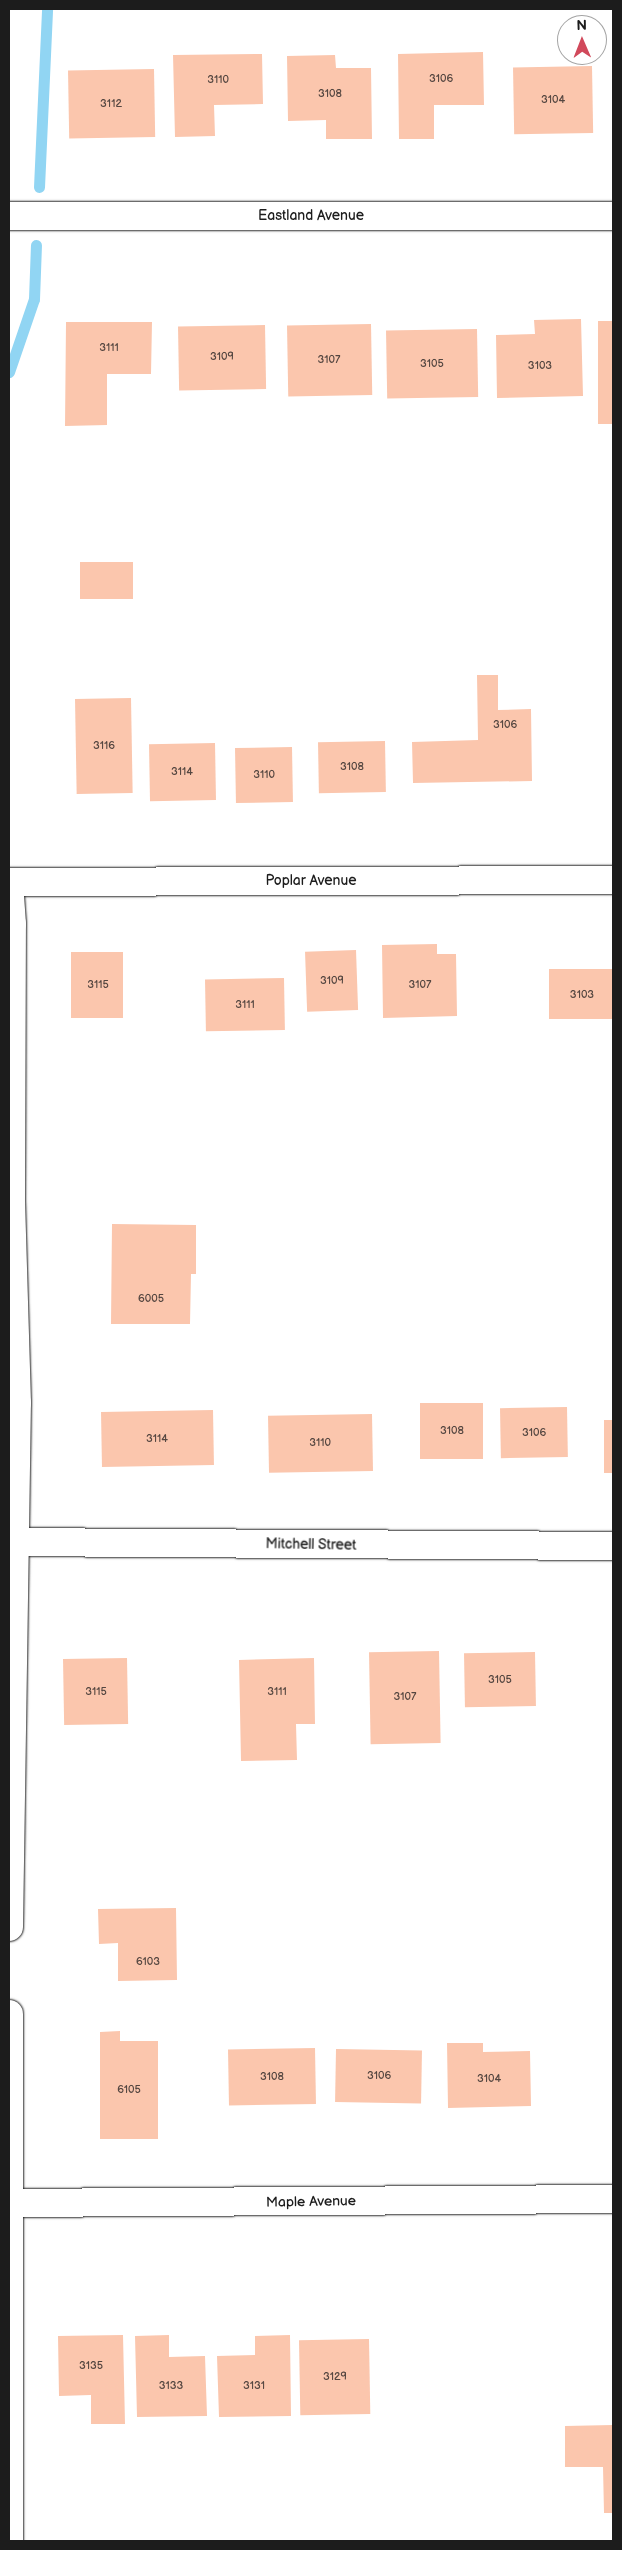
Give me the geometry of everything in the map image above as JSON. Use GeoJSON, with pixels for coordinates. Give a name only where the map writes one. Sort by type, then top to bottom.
{"type":"FeatureCollection","features":[{"type":"Feature","properties":{"kind":"street","name":"Eastland Avenue"},"geometry":{"type":"LineString","coordinates":[[9,216],[613,216]]}},
{"type":"Feature","properties":{"kind":"street","name":"Poplar Avenue"},"geometry":{"type":"LineString","coordinates":[[9,882],[613,880]]}},
{"type":"Feature","properties":{"kind":"street"},"geometry":{"type":"LineString","coordinates":[[9,882],[12,924],[11,1197],[17,1403],[12,1542],[9,1927]]}},
{"type":"Feature","properties":{"kind":"street","name":"Mitchell Street"},"geometry":{"type":"LineString","coordinates":[[12,1542],[613,1546]]}},
{"type":"Feature","properties":{"kind":"street"},"geometry":{"type":"LineString","coordinates":[[9,2014],[9,2541]]}},
{"type":"Feature","properties":{"kind":"street","name":"Maple Avenue"},"geometry":{"type":"LineString","coordinates":[[9,2203],[613,2200]]}},
{"type":"Feature","properties":{"kind":"building"},"geometry":{"type":"Polygon","coordinates":[[[483,52],[484,105],[434,105],[434,139],[399,139],[398,54],[483,52]]]}},
{"type":"Feature","properties":{"kind":"building"},"geometry":{"type":"Polygon","coordinates":[[[262,54],[263,104],[214,105],[215,136],[175,137],[173,55],[262,54]]]}},
{"type":"Feature","properties":{"kind":"building"},"geometry":{"type":"Polygon","coordinates":[[[335,55],[336,68],[371,68],[372,139],[326,139],[326,120],[288,121],[287,56],[335,55]]]}},
{"type":"Feature","properties":{"kind":"building"},"geometry":{"type":"Polygon","coordinates":[[[592,66],[593,133],[514,134],[513,67],[592,66]]]}},
{"type":"Feature","properties":{"kind":"building"},"geometry":{"type":"Polygon","coordinates":[[[154,69],[155,137],[69,138],[68,71],[154,69]]]}},
{"type":"Feature","properties":{"kind":"building"},"geometry":{"type":"Polygon","coordinates":[[[581,319],[583,396],[497,398],[496,335],[535,334],[534,320],[581,319]]]}},
{"type":"Feature","properties":{"kind":"building"},"geometry":{"type":"Polygon","coordinates":[[[598,321],[613,321],[613,424],[598,424],[598,321]]]}},
{"type":"Feature","properties":{"kind":"building"},"geometry":{"type":"Polygon","coordinates":[[[66,322],[152,322],[151,374],[107,374],[107,425],[65,426],[66,322]]]}},
{"type":"Feature","properties":{"kind":"building"},"geometry":{"type":"Polygon","coordinates":[[[371,324],[372,395],[288,396],[287,325],[371,324]]]}},
{"type":"Feature","properties":{"kind":"building"},"geometry":{"type":"Polygon","coordinates":[[[265,325],[266,389],[179,391],[178,327],[265,325]]]}},
{"type":"Feature","properties":{"kind":"building"},"geometry":{"type":"Polygon","coordinates":[[[477,329],[478,397],[387,399],[386,331],[477,329]]]}},
{"type":"Feature","properties":{"kind":"building"},"geometry":{"type":"Polygon","coordinates":[[[80,562],[133,562],[133,599],[80,599],[80,562]]]}},
{"type":"Feature","properties":{"kind":"building"},"geometry":{"type":"Polygon","coordinates":[[[477,675],[498,675],[498,710],[531,709],[532,781],[413,783],[412,742],[478,740],[477,675]]]}},
{"type":"Feature","properties":{"kind":"building"},"geometry":{"type":"Polygon","coordinates":[[[131,698],[133,793],[77,794],[75,699],[131,698]]]}},
{"type":"Feature","properties":{"kind":"building"},"geometry":{"type":"Polygon","coordinates":[[[385,741],[386,792],[319,793],[318,742],[385,741]]]}},
{"type":"Feature","properties":{"kind":"building"},"geometry":{"type":"Polygon","coordinates":[[[215,743],[216,800],[150,801],[149,744],[215,743]]]}},
{"type":"Feature","properties":{"kind":"building"},"geometry":{"type":"Polygon","coordinates":[[[292,747],[293,802],[236,803],[235,748],[292,747]]]}},
{"type":"Feature","properties":{"kind":"building"},"geometry":{"type":"Polygon","coordinates":[[[437,944],[437,954],[456,954],[457,1016],[383,1018],[382,945],[437,944]]]}},
{"type":"Feature","properties":{"kind":"building"},"geometry":{"type":"Polygon","coordinates":[[[356,950],[358,1010],[307,1012],[305,952],[356,950]]]}},
{"type":"Feature","properties":{"kind":"building"},"geometry":{"type":"Polygon","coordinates":[[[71,952],[123,952],[123,1018],[71,1018],[71,952]]]}},
{"type":"Feature","properties":{"kind":"building"},"geometry":{"type":"Polygon","coordinates":[[[549,969],[613,969],[613,1019],[549,1019],[549,969]]]}},
{"type":"Feature","properties":{"kind":"building"},"geometry":{"type":"Polygon","coordinates":[[[284,978],[285,1030],[206,1031],[205,979],[284,978]]]}},
{"type":"Feature","properties":{"kind":"building"},"geometry":{"type":"Polygon","coordinates":[[[112,1224],[196,1225],[196,1274],[191,1274],[190,1324],[111,1324],[112,1224]]]}},
{"type":"Feature","properties":{"kind":"building"},"geometry":{"type":"Polygon","coordinates":[[[420,1403],[483,1403],[483,1459],[420,1459],[420,1403]]]}},
{"type":"Feature","properties":{"kind":"building"},"geometry":{"type":"Polygon","coordinates":[[[567,1407],[568,1457],[501,1458],[500,1408],[567,1407]]]}},
{"type":"Feature","properties":{"kind":"building"},"geometry":{"type":"Polygon","coordinates":[[[213,1410],[214,1465],[102,1467],[101,1412],[213,1410]]]}},
{"type":"Feature","properties":{"kind":"building"},"geometry":{"type":"Polygon","coordinates":[[[372,1414],[373,1471],[269,1473],[268,1416],[372,1414]]]}},
{"type":"Feature","properties":{"kind":"building"},"geometry":{"type":"Polygon","coordinates":[[[604,1420],[613,1420],[613,1473],[604,1473],[604,1420]]]}},
{"type":"Feature","properties":{"kind":"building"},"geometry":{"type":"Polygon","coordinates":[[[439,1651],[441,1743],[371,1744],[369,1652],[439,1651]]]}},
{"type":"Feature","properties":{"kind":"building"},"geometry":{"type":"Polygon","coordinates":[[[535,1652],[536,1706],[465,1707],[464,1653],[535,1652]]]}},
{"type":"Feature","properties":{"kind":"building"},"geometry":{"type":"Polygon","coordinates":[[[127,1658],[128,1724],[64,1725],[63,1659],[127,1658]]]}},
{"type":"Feature","properties":{"kind":"building"},"geometry":{"type":"Polygon","coordinates":[[[314,1658],[315,1724],[296,1724],[297,1760],[241,1761],[239,1660],[314,1658]]]}},
{"type":"Feature","properties":{"kind":"building"},"geometry":{"type":"Polygon","coordinates":[[[176,1908],[177,1980],[118,1981],[118,1943],[99,1944],[98,1909],[176,1908]]]}},
{"type":"Feature","properties":{"kind":"building"},"geometry":{"type":"Polygon","coordinates":[[[120,2031],[120,2041],[158,2041],[158,2139],[100,2139],[100,2032],[120,2031]]]}},
{"type":"Feature","properties":{"kind":"building"},"geometry":{"type":"Polygon","coordinates":[[[447,2043],[483,2043],[483,2052],[530,2051],[531,2106],[448,2108],[447,2043]]]}},
{"type":"Feature","properties":{"kind":"building"},"geometry":{"type":"Polygon","coordinates":[[[315,2048],[316,2104],[229,2106],[228,2050],[315,2048]]]}},
{"type":"Feature","properties":{"kind":"building"},"geometry":{"type":"Polygon","coordinates":[[[336,2049],[422,2051],[421,2103],[335,2102],[336,2049]]]}},
{"type":"Feature","properties":{"kind":"building"},"geometry":{"type":"Polygon","coordinates":[[[123,2335],[125,2424],[91,2424],[91,2395],[59,2396],[58,2336],[123,2335]]]}},
{"type":"Feature","properties":{"kind":"building"},"geometry":{"type":"Polygon","coordinates":[[[169,2335],[169,2357],[205,2356],[207,2416],[137,2417],[135,2336],[169,2335]]]}},
{"type":"Feature","properties":{"kind":"building"},"geometry":{"type":"Polygon","coordinates":[[[290,2335],[291,2416],[219,2417],[217,2356],[255,2355],[255,2336],[290,2335]]]}},
{"type":"Feature","properties":{"kind":"building"},"geometry":{"type":"Polygon","coordinates":[[[369,2339],[370,2414],[300,2415],[299,2340],[369,2339]]]}},
{"type":"Feature","properties":{"kind":"building"},"geometry":{"type":"Polygon","coordinates":[[[613,2425],[613,2513],[604,2513],[603,2467],[565,2467],[565,2426],[613,2425]]]}},
{"type":"Feature","properties":{"kind":"waterway"},"geometry":{"type":"LineString","coordinates":[[39,187],[47,9]]}},
{"type":"Feature","properties":{"kind":"waterway"},"geometry":{"type":"LineString","coordinates":[[9,372],[34,299],[36,245]]}}]}
